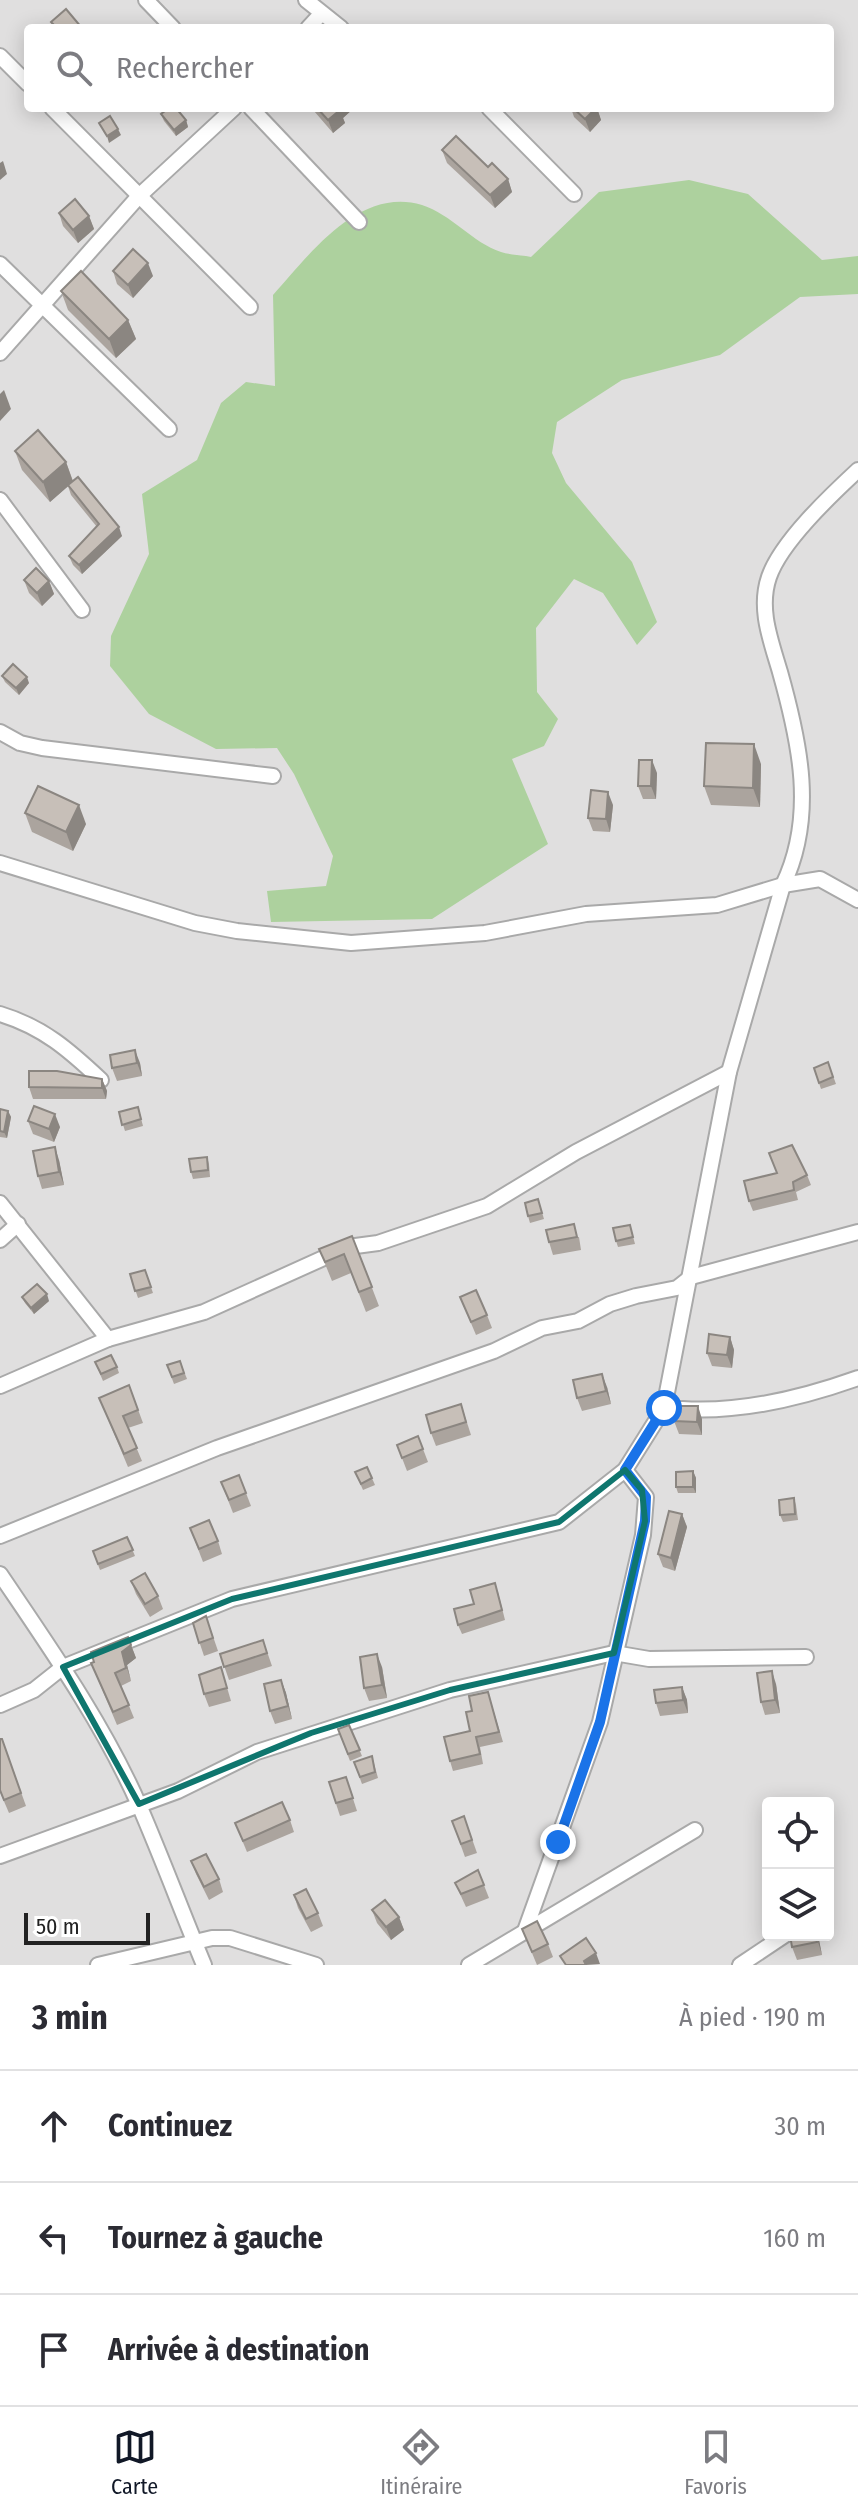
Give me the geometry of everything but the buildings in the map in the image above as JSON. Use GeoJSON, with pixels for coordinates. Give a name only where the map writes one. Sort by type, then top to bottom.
{"type":"FeatureCollection","features":[{"type":"Feature","properties":{"kind":"street"},"geometry":{"type":"LineString","coordinates":[[146,0],[169,24]]}},
{"type":"Feature","properties":{"kind":"street"},"geometry":{"type":"LineString","coordinates":[[306,0],[320,15],[335,24]]}},
{"type":"Feature","properties":{"kind":"street"},"geometry":{"type":"LineString","coordinates":[[312,24],[320,15]]}},
{"type":"Feature","properties":{"kind":"street"},"geometry":{"type":"LineString","coordinates":[[0,56],[24,80]]}},
{"type":"Feature","properties":{"kind":"street"},"geometry":{"type":"LineString","coordinates":[[56,112],[250,307]]}},
{"type":"Feature","properties":{"kind":"street"},"geometry":{"type":"LineString","coordinates":[[0,353],[139,196],[230,112]]}},
{"type":"Feature","properties":{"kind":"street"},"geometry":{"type":"LineString","coordinates":[[255,112],[359,222]]}},
{"type":"Feature","properties":{"kind":"street"},"geometry":{"type":"LineString","coordinates":[[493,112],[574,194]]}},
{"type":"Feature","properties":{"kind":"street"},"geometry":{"type":"LineString","coordinates":[[0,264],[169,429]]}},
{"type":"Feature","properties":{"kind":"street"},"geometry":{"type":"LineString","coordinates":[[0,1705],[34,1690],[63,1667],[232,1599],[559,1522],[625,1470],[664,1408],[729,1072],[783,885],[796,858],[801,826],[802,774],[763,599],[769,574],[789,544],[858,470]]}},
{"type":"Feature","properties":{"kind":"street"},"geometry":{"type":"LineString","coordinates":[[0,500],[82,610]]}},
{"type":"Feature","properties":{"kind":"street"},"geometry":{"type":"LineString","coordinates":[[0,732],[20,743],[42,748],[273,776]]}},
{"type":"Feature","properties":{"kind":"street"},"geometry":{"type":"LineString","coordinates":[[0,863],[195,923],[237,931],[351,943],[485,933],[586,914],[717,905],[783,885],[820,879],[858,900]]}},
{"type":"Feature","properties":{"kind":"street"},"geometry":{"type":"LineString","coordinates":[[0,1014],[30,1023],[59,1041],[101,1080]]}},
{"type":"Feature","properties":{"kind":"street"},"geometry":{"type":"LineString","coordinates":[[0,1386],[108,1339],[204,1312],[348,1247],[378,1243],[487,1206],[576,1152],[729,1072]]}},
{"type":"Feature","properties":{"kind":"street"},"geometry":{"type":"LineString","coordinates":[[0,1203],[108,1339]]}},
{"type":"Feature","properties":{"kind":"street"},"geometry":{"type":"LineString","coordinates":[[0,1240],[18,1224]]}},
{"type":"Feature","properties":{"kind":"street"},"geometry":{"type":"LineString","coordinates":[[0,1536],[217,1448],[494,1351],[542,1328],[578,1321],[610,1304],[636,1296],[677,1288],[691,1277],[858,1232]]}},
{"type":"Feature","properties":{"kind":"street"},"geometry":{"type":"LineString","coordinates":[[664,1408],[731,1409],[797,1397],[858,1378]]}},
{"type":"Feature","properties":{"kind":"street"},"geometry":{"type":"LineString","coordinates":[[526,1928],[596,1735],[646,1508],[642,1490],[625,1470]]}},
{"type":"Feature","properties":{"kind":"street"},"geometry":{"type":"LineString","coordinates":[[0,1574],[63,1667],[139,1804],[204,1965]]}},
{"type":"Feature","properties":{"kind":"street"},"geometry":{"type":"LineString","coordinates":[[0,1856],[178,1791],[257,1752],[450,1690],[614,1653],[649,1659],[806,1657]]}},
{"type":"Feature","properties":{"kind":"street"},"geometry":{"type":"LineString","coordinates":[[469,1965],[487,1960],[526,1928],[695,1830]]}},
{"type":"Feature","properties":{"kind":"street"},"geometry":{"type":"LineString","coordinates":[[98,1965],[195,1942],[230,1938],[316,1965]]}},
{"type":"Feature","properties":{"kind":"street"},"geometry":{"type":"LineString","coordinates":[[740,1965],[776,1941]]}},
{"type":"Feature","properties":{"kind":"highlighted area"},"geometry":{"type":"Polygon","coordinates":[[[625,1470],[642,1490],[645,1521],[614,1653],[450,1690],[311,1733],[139,1804],[63,1667],[232,1599],[559,1522],[625,1470]]]}},
{"type":"Feature","properties":{"kind":"shaded area"},"geometry":{"type":"Polygon","coordinates":[[[0,0],[858,0],[858,1965],[0,1965],[0,0]]]}},
{"type":"Feature","properties":{"kind":"green space"},"geometry":{"type":"Polygon","coordinates":[[[689,180],[748,194],[822,260],[858,256],[858,294],[800,297],[720,355],[622,380],[557,422],[552,453],[566,483],[632,562],[657,622],[637,645],[603,593],[574,579],[536,628],[537,692],[558,719],[544,746],[512,759],[548,844],[432,919],[271,922],[267,891],[326,886],[333,856],[294,774],[277,748],[216,749],[149,714],[110,666],[111,636],[149,554],[142,494],[197,460],[221,403],[246,382],[275,386],[273,295],[319,244],[357,215],[377,205],[399,202],[422,205],[443,215],[491,248],[531,257],[599,192],[689,180]]]}},
{"type":"Feature","properties":{"kind":"route"},"geometry":{"type":"LineString","coordinates":[[558,1842],[600,1722],[643,1535],[646,1497],[625,1470],[664,1408]]}}]}
